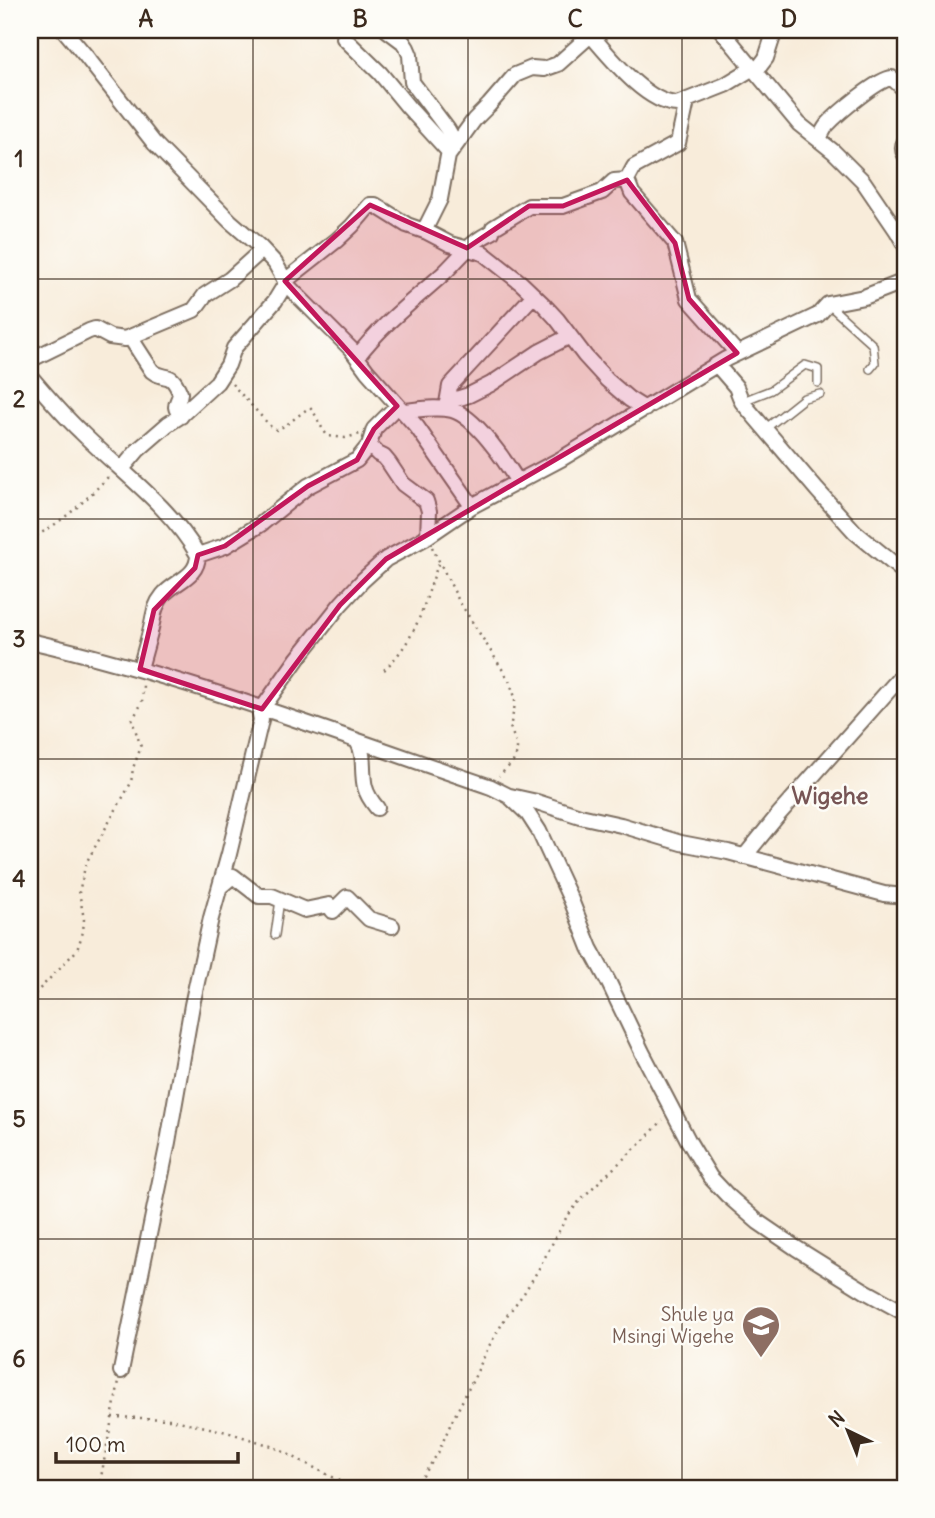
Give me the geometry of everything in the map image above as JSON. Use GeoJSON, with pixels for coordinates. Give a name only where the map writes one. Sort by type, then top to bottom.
{"type":"FeatureCollection","features":[{"type":"Feature","properties":{"kind":"street"},"geometry":{"type":"LineString","coordinates":[[64,30],[154,143],[275,263],[286,282],[357,357],[432,447],[472,506]]}},
{"type":"Feature","properties":{"kind":"street"},"geometry":{"type":"LineString","coordinates":[[387,30],[407,48],[412,82],[448,131],[453,149]]}},
{"type":"Feature","properties":{"kind":"street"},"geometry":{"type":"LineString","coordinates":[[721,30],[799,124],[841,158],[863,181],[905,245]]}},
{"type":"Feature","properties":{"kind":"street"},"geometry":{"type":"LineString","coordinates":[[424,231],[440,199],[453,149],[474,120],[514,75],[532,68],[544,69],[558,64],[593,32],[625,72],[648,92],[669,104],[677,104],[754,70],[766,58],[775,30]]}},
{"type":"Feature","properties":{"kind":"street"},"geometry":{"type":"LineString","coordinates":[[344,38],[380,73],[408,107],[453,149]]}},
{"type":"Feature","properties":{"kind":"street"},"geometry":{"type":"LineString","coordinates":[[820,141],[827,125],[884,79],[892,78],[905,90]]}},
{"type":"Feature","properties":{"kind":"street"},"geometry":{"type":"LineString","coordinates":[[688,101],[678,143],[634,167],[627,180],[632,193],[675,243],[689,299],[737,354]]}},
{"type":"Feature","properties":{"kind":"street"},"geometry":{"type":"LineString","coordinates":[[905,141],[905,155]]}},
{"type":"Feature","properties":{"kind":"street"},"geometry":{"type":"LineString","coordinates":[[357,357],[384,326],[446,271],[467,248],[492,232],[493,228],[529,206],[564,206],[602,192],[614,181],[627,180]]}},
{"type":"Feature","properties":{"kind":"street"},"geometry":{"type":"LineString","coordinates":[[120,467],[217,382],[234,348],[275,301],[286,282],[337,240],[370,205],[380,207],[407,225],[450,244],[483,253],[534,295],[607,380],[645,409]]}},
{"type":"Feature","properties":{"kind":"street"},"geometry":{"type":"LineString","coordinates":[[30,360],[95,329],[110,337],[125,339],[194,310],[205,295],[230,279],[262,250]]}},
{"type":"Feature","properties":{"kind":"street"},"geometry":{"type":"LineString","coordinates":[[121,1371],[168,1142],[192,1005],[261,720],[261,709],[340,605],[386,559],[428,536],[472,506],[561,459],[717,365],[818,315],[828,304],[864,297],[905,281]]}},
{"type":"Feature","properties":{"kind":"street"},"geometry":{"type":"LineString","coordinates":[[447,405],[450,386],[534,295]]}},
{"type":"Feature","properties":{"kind":"street"},"geometry":{"type":"LineString","coordinates":[[198,555],[225,546],[261,524],[308,486],[357,460],[369,445],[374,429],[400,409],[447,405],[491,384],[539,352],[570,336]]}},
{"type":"Feature","properties":{"kind":"street"},"geometry":{"type":"LineString","coordinates":[[130,337],[152,371],[167,376],[176,383],[180,397],[175,405],[181,416]]}},
{"type":"Feature","properties":{"kind":"street"},"geometry":{"type":"LineString","coordinates":[[717,365],[736,387],[742,402],[817,490],[855,532],[905,573]]}},
{"type":"Feature","properties":{"kind":"street"},"geometry":{"type":"LineString","coordinates":[[30,376],[80,431],[171,518],[198,555],[190,575],[164,594],[154,610],[140,669]]}},
{"type":"Feature","properties":{"kind":"street"},"geometry":{"type":"LineString","coordinates":[[447,405],[465,417],[491,443],[518,482]]}},
{"type":"Feature","properties":{"kind":"street"},"geometry":{"type":"LineString","coordinates":[[369,445],[389,463],[403,484],[429,506],[428,536]]}},
{"type":"Feature","properties":{"kind":"street"},"geometry":{"type":"LineString","coordinates":[[30,641],[140,669],[491,787],[506,795],[528,814],[539,831],[590,948],[689,1142],[710,1177],[758,1222],[865,1291],[905,1313]]}},
{"type":"Feature","properties":{"kind":"street"},"geometry":{"type":"LineString","coordinates":[[744,857],[905,673]]}},
{"type":"Feature","properties":{"kind":"street"},"geometry":{"type":"LineString","coordinates":[[357,741],[362,755],[366,792],[377,808]]}},
{"type":"Feature","properties":{"kind":"street"},"geometry":{"type":"LineString","coordinates":[[506,795],[681,843],[905,897]]}},
{"type":"Feature","properties":{"kind":"street"},"geometry":{"type":"LineString","coordinates":[[220,888],[233,876],[259,895],[272,895],[305,910],[329,905],[333,911],[347,897],[369,919],[392,926]]}},
{"type":"Feature","properties":{"kind":"lane"},"geometry":{"type":"LineString","coordinates":[[828,304],[873,345],[875,363],[870,369]]}},
{"type":"Feature","properties":{"kind":"lane"},"geometry":{"type":"LineString","coordinates":[[742,402],[771,390],[805,365],[818,369],[818,383]]}},
{"type":"Feature","properties":{"kind":"lane"},"geometry":{"type":"LineString","coordinates":[[762,426],[770,425],[804,398],[820,394]]}},
{"type":"Feature","properties":{"kind":"lane"},"geometry":{"type":"LineString","coordinates":[[275,935],[280,899]]}},
{"type":"Feature","properties":{"kind":"path"},"geometry":{"type":"LineString","coordinates":[[223,373],[272,428],[277,430],[310,408],[328,436],[345,438],[374,429]]}},
{"type":"Feature","properties":{"kind":"path"},"geometry":{"type":"LineString","coordinates":[[30,539],[74,512],[120,467]]}},
{"type":"Feature","properties":{"kind":"path"},"geometry":{"type":"LineString","coordinates":[[428,536],[459,601],[509,680],[515,697],[510,727],[517,754],[491,787]]}},
{"type":"Feature","properties":{"kind":"path"},"geometry":{"type":"LineString","coordinates":[[384,670],[397,657],[415,629],[439,562]]}},
{"type":"Feature","properties":{"kind":"path"},"geometry":{"type":"LineString","coordinates":[[30,999],[76,950],[83,932],[84,919],[79,891],[86,863],[131,783],[141,747],[132,720],[142,703],[140,669]]}},
{"type":"Feature","properties":{"kind":"path"},"geometry":{"type":"LineString","coordinates":[[415,1488],[438,1453],[489,1346],[524,1293],[566,1218],[588,1192],[673,1110]]}},
{"type":"Feature","properties":{"kind":"path"},"geometry":{"type":"LineString","coordinates":[[99,1488],[121,1371]]}},
{"type":"Feature","properties":{"kind":"path"},"geometry":{"type":"LineString","coordinates":[[112,1418],[170,1419],[227,1432],[272,1446],[354,1488]]}},
{"type":"Feature","properties":{"kind":"highlighted area"},"geometry":{"type":"Polygon","coordinates":[[[627,180],[675,243],[689,299],[737,353],[386,559],[340,605],[262,709],[140,669],[154,610],[195,568],[198,555],[225,546],[308,486],[357,460],[374,429],[397,406],[285,281],[370,205],[467,248],[529,206],[563,206],[627,180]]]}},
{"type":"Feature","properties":{"kind":"place","name":"Shule ya Msingi Wigehe"},"geometry":{"type":"Point","coordinates":[761,1359]}},
{"type":"Feature","properties":{"kind":"district","name":"Wigehe"},"geometry":{"type":"Point","coordinates":[830,796]}}]}
